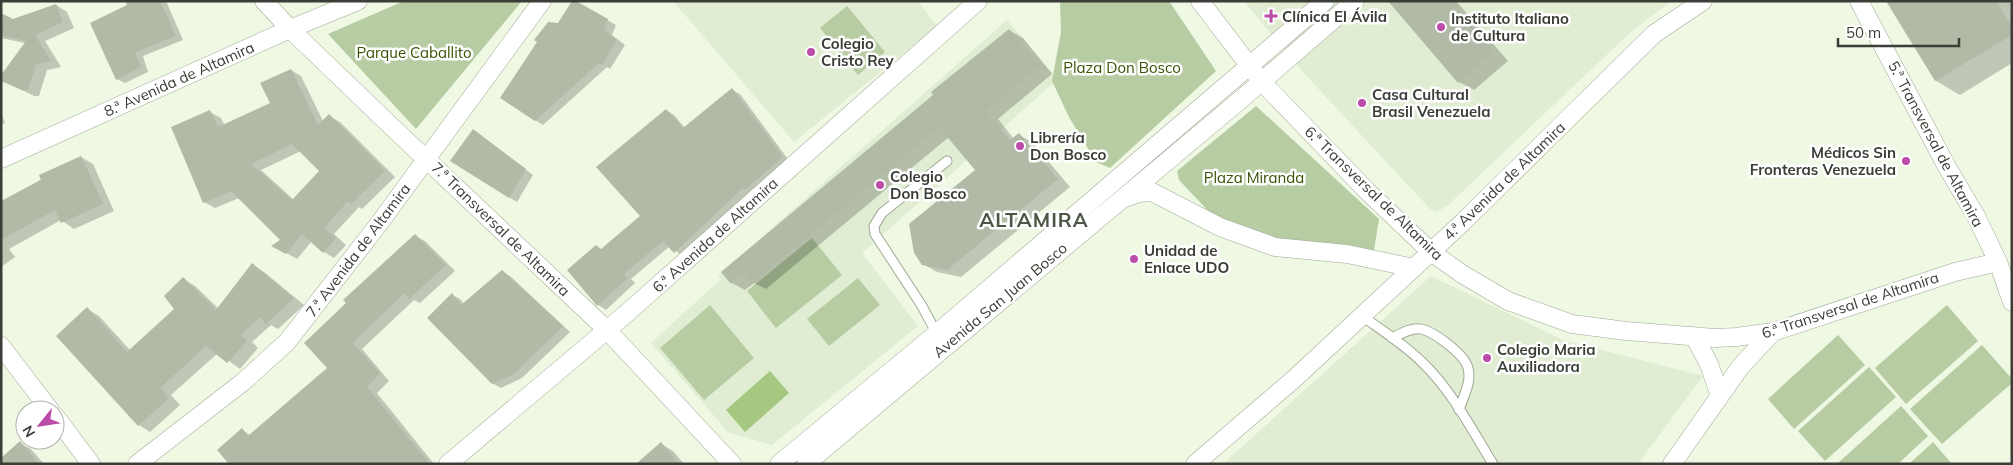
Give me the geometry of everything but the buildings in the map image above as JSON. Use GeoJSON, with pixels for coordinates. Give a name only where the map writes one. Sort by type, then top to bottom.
{"type":"FeatureCollection","features":[{"type":"Feature","properties":{"kind":"street","name":"7.ª Transversal de Altamira"},"geometry":{"type":"LineString","coordinates":[[264,1],[290,29],[607,330],[732,464]]}},
{"type":"Feature","properties":{"kind":"street","name":"8.ª Avenida de Altamira"},"geometry":{"type":"LineString","coordinates":[[1,159],[290,29],[358,1]]}},
{"type":"Feature","properties":{"kind":"street","name":"7.ª Avenida de Altamira"},"geometry":{"type":"LineString","coordinates":[[137,464],[244,382],[287,342],[333,284],[542,1]]}},
{"type":"Feature","properties":{"kind":"street","name":"6.ª Avenida de Altamira"},"geometry":{"type":"LineString","coordinates":[[448,464],[607,330],[978,1]]}},
{"type":"Feature","properties":{"kind":"street","name":"6.ª Transversal de Altamira"},"geometry":{"type":"LineString","coordinates":[[1200,1],[1261,81],[1367,191],[1431,252],[1462,274],[1508,301],[1572,324],[1626,331],[1736,337],[1773,332],[1956,272],[2007,267]]}},
{"type":"Feature","properties":{"kind":"street","name":"Avenida San Juan Bosco"},"geometry":{"type":"LineString","coordinates":[[779,464],[1118,201],[1355,1]]}},
{"type":"Feature","properties":{"kind":"street","name":"4.ª Avenida de Altamira"},"geometry":{"type":"LineString","coordinates":[[1195,464],[1294,380],[1414,268],[1654,34],[1703,1]]}},
{"type":"Feature","properties":{"kind":"street","name":"5.ª Transversal de Altamira"},"geometry":{"type":"LineString","coordinates":[[1859,1],[1947,167],[2007,267],[2012,302]]}},
{"type":"Feature","properties":{"kind":"street","name":"Avenida San Juan Bosco"},"geometry":{"type":"LineString","coordinates":[[806,464],[941,340],[1319,3]]}},
{"type":"Feature","properties":{"kind":"street"},"geometry":{"type":"LineString","coordinates":[[1118,201],[1139,193],[1152,192],[1220,227],[1275,247],[1347,254],[1414,268]]}},
{"type":"Feature","properties":{"kind":"street"},"geometry":{"type":"LineString","coordinates":[[1672,464],[1741,366],[1773,332]]}},
{"type":"Feature","properties":{"kind":"street"},"geometry":{"type":"LineString","coordinates":[[1694,336],[1709,364],[1720,396]]}},
{"type":"Feature","properties":{"kind":"street"},"geometry":{"type":"LineString","coordinates":[[1,346],[42,400]]}},
{"type":"Feature","properties":{"kind":"street"},"geometry":{"type":"LineString","coordinates":[[65,429],[91,464]]}},
{"type":"Feature","properties":{"kind":"lane"},"geometry":{"type":"LineString","coordinates":[[941,340],[922,306],[876,234],[874,226],[882,213],[947,161]]}},
{"type":"Feature","properties":{"kind":"lane"},"geometry":{"type":"LineString","coordinates":[[1362,316],[1424,363],[1442,384],[1493,464]]}},
{"type":"Feature","properties":{"kind":"lane"},"geometry":{"type":"LineString","coordinates":[[1392,338],[1420,328],[1458,352],[1468,367],[1468,383],[1459,410]]}},
{"type":"Feature","properties":{"kind":"shaded area","name":"Colegio Cristo Rey"},"geometry":{"type":"Polygon","coordinates":[[[673,1],[918,1],[937,26],[794,142],[673,1]]]}},
{"type":"Feature","properties":{"kind":"shaded area"},"geometry":{"type":"Polygon","coordinates":[[[1244,1],[1672,1],[1634,29],[1447,206],[1436,212],[1430,209],[1301,70],[1244,1]]]}},
{"type":"Feature","properties":{"kind":"shaded area","name":"Colegio Don Bosco"},"geometry":{"type":"Polygon","coordinates":[[[1007,20],[1058,79],[862,253],[918,326],[772,445],[728,432],[651,343],[721,279],[718,276],[1007,20]]]}},
{"type":"Feature","properties":{"kind":"shaded area","name":"Colegio Maria Auxiliadora"},"geometry":{"type":"Polygon","coordinates":[[[1431,276],[1563,340],[1703,376],[1638,464],[1223,464],[1431,276]]]}},
{"type":"Feature","properties":{"kind":"shaded area"},"geometry":{"type":"Polygon","coordinates":[[[770,371],[789,393],[745,432],[726,410],[770,371]]]}},
{"type":"Feature","properties":{"kind":"green space","name":"Parque Caballito"},"geometry":{"type":"Polygon","coordinates":[[[404,1],[522,1],[416,129],[328,34],[404,1]]]}},
{"type":"Feature","properties":{"kind":"green space","name":"Plaza Don Bosco"},"geometry":{"type":"Polygon","coordinates":[[[1060,1],[1169,1],[1216,71],[1110,168],[1096,162],[1069,117],[1052,81],[1061,32],[1060,1]]]}},
{"type":"Feature","properties":{"kind":"green space"},"geometry":{"type":"Polygon","coordinates":[[[847,6],[885,52],[858,75],[820,28],[847,6]]]}},
{"type":"Feature","properties":{"kind":"green space","name":"Plaza Miranda"},"geometry":{"type":"Polygon","coordinates":[[[1256,106],[1379,219],[1374,250],[1274,241],[1215,218],[1179,180],[1177,171],[1256,106]]]}},
{"type":"Feature","properties":{"kind":"green space"},"geometry":{"type":"Polygon","coordinates":[[[812,238],[842,275],[776,328],[747,291],[812,238]]]}},
{"type":"Feature","properties":{"kind":"green space"},"geometry":{"type":"Polygon","coordinates":[[[858,278],[880,305],[829,346],[807,319],[858,278]]]}},
{"type":"Feature","properties":{"kind":"green space"},"geometry":{"type":"Polygon","coordinates":[[[710,305],[754,358],[704,400],[660,348],[710,305]]]}},
{"type":"Feature","properties":{"kind":"green space"},"geometry":{"type":"Polygon","coordinates":[[[1947,305],[1978,341],[1906,404],[1875,368],[1947,305]]]}},
{"type":"Feature","properties":{"kind":"green space"},"geometry":{"type":"Polygon","coordinates":[[[1838,335],[1865,365],[1794,429],[1768,399],[1838,335]]]}},
{"type":"Feature","properties":{"kind":"green space"},"geometry":{"type":"Polygon","coordinates":[[[1982,345],[2012,379],[2012,383],[1942,444],[1910,409],[1982,345]]]}},
{"type":"Feature","properties":{"kind":"green space"},"geometry":{"type":"Polygon","coordinates":[[[1869,367],[1896,397],[1825,461],[1798,431],[1869,367]]]}},
{"type":"Feature","properties":{"kind":"green space"},"geometry":{"type":"Polygon","coordinates":[[[1901,406],[1928,436],[1898,464],[1837,464],[1901,406]]]}},
{"type":"Feature","properties":{"kind":"green space"},"geometry":{"type":"Polygon","coordinates":[[[1933,442],[1952,464],[1909,464],[1933,442]]]}},
{"type":"Feature","properties":{"kind":"place","name":"Clínica El Ávila"},"geometry":{"type":"Point","coordinates":[1271,16]}},
{"type":"Feature","properties":{"kind":"place","name":"Instituto Italiano de Cultura"},"geometry":{"type":"Point","coordinates":[1441,27]}},
{"type":"Feature","properties":{"kind":"place","name":"Colegio Cristo Rey"},"geometry":{"type":"Point","coordinates":[811,52]}},
{"type":"Feature","properties":{"kind":"place","name":"Casa Cultural Brasil Venezuela"},"geometry":{"type":"Point","coordinates":[1362,103]}},
{"type":"Feature","properties":{"kind":"place","name":"Librería Don Bosco"},"geometry":{"type":"Point","coordinates":[1020,146]}},
{"type":"Feature","properties":{"kind":"place","name":"Médicos Sin Fronteras Venezuela"},"geometry":{"type":"Point","coordinates":[1906,161]}},
{"type":"Feature","properties":{"kind":"place","name":"Colegio Don Bosco"},"geometry":{"type":"Point","coordinates":[880,185]}},
{"type":"Feature","properties":{"kind":"place","name":"Unidad de Enlace UDO"},"geometry":{"type":"Point","coordinates":[1134,259]}},
{"type":"Feature","properties":{"kind":"place","name":"Colegio Maria Auxiliadora"},"geometry":{"type":"Point","coordinates":[1487,358]}},
{"type":"Feature","properties":{"kind":"district","name":"ALTAMIRA"},"geometry":{"type":"Point","coordinates":[1034,219]}}]}
